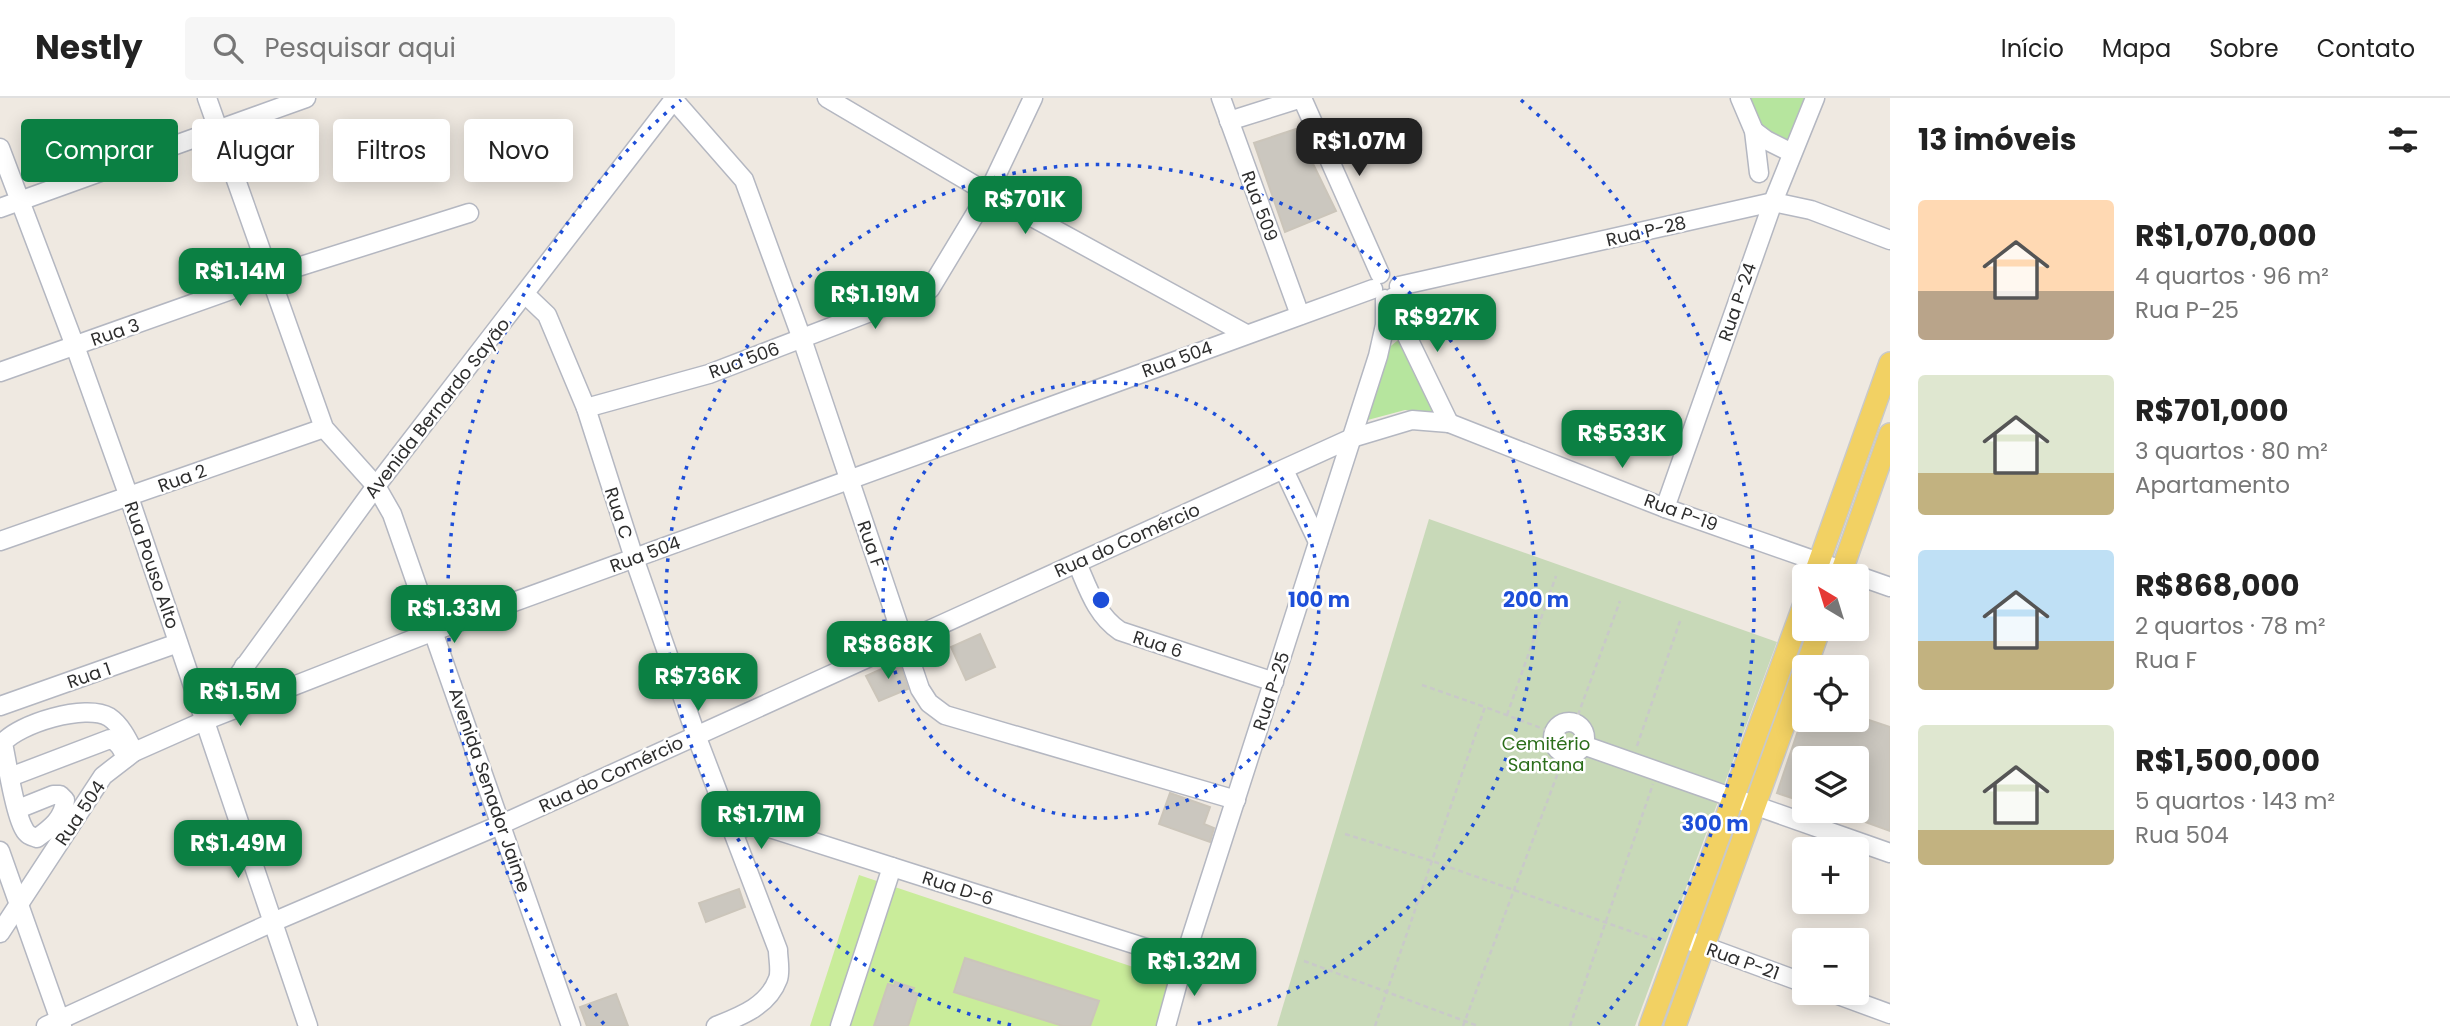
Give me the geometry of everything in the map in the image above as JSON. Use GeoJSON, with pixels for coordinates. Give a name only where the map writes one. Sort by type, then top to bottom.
{"type":"FeatureCollection","features":[{"type":"Feature","properties":{"kind":"main road"},"geometry":{"type":"LineString","coordinates":[[1819,564],[1882,410],[1890,363]]}},
{"type":"Feature","properties":{"kind":"main road"},"geometry":{"type":"LineString","coordinates":[[1844,564],[1890,434]]}},
{"type":"Feature","properties":{"kind":"main road"},"geometry":{"type":"LineString","coordinates":[[1675,1026],[1703,946],[1793,641]]}},
{"type":"Feature","properties":{"kind":"main road"},"geometry":{"type":"LineString","coordinates":[[1650,1026],[1682,939],[1792,697]]}},
{"type":"Feature","properties":{"kind":"street","name":"Avenida Senador Jaime"},"geometry":{"type":"LineString","coordinates":[[207,98],[214,119]]}},
{"type":"Feature","properties":{"kind":"street"},"geometry":{"type":"LineString","coordinates":[[248,119],[306,98]]}},
{"type":"Feature","properties":{"kind":"street"},"geometry":{"type":"LineString","coordinates":[[827,98],[988,194],[1246,334]]}},
{"type":"Feature","properties":{"kind":"street","name":"Rua 506"},"geometry":{"type":"LineString","coordinates":[[586,408],[709,374],[930,289],[988,194],[1033,98]]}},
{"type":"Feature","properties":{"kind":"street","name":"Rua 509"},"geometry":{"type":"LineString","coordinates":[[1221,98],[1300,314]]}},
{"type":"Feature","properties":{"kind":"street"},"geometry":{"type":"LineString","coordinates":[[1229,121],[1302,98]]}},
{"type":"Feature","properties":{"kind":"street","name":"Rua P-25"},"geometry":{"type":"LineString","coordinates":[[1302,98],[1403,328],[1449,423]]}},
{"type":"Feature","properties":{"kind":"street"},"geometry":{"type":"LineString","coordinates":[[1740,98],[1754,131],[1759,173]]}},
{"type":"Feature","properties":{"kind":"street","name":"Rua P-24"},"geometry":{"type":"LineString","coordinates":[[1665,508],[1773,202],[1815,98]]}},
{"type":"Feature","properties":{"kind":"street","name":"Avenida Bernardo Sayão"},"geometry":{"type":"LineString","coordinates":[[204,721],[376,486],[526,295],[674,99]]}},
{"type":"Feature","properties":{"kind":"street","name":"Rua F"},"geometry":{"type":"LineString","coordinates":[[674,99],[744,180],[802,339],[920,689],[929,703],[945,715],[1236,800]]}},
{"type":"Feature","properties":{"kind":"street"},"geometry":{"type":"LineString","coordinates":[[1754,131],[1792,153]]}},
{"type":"Feature","properties":{"kind":"street"},"geometry":{"type":"LineString","coordinates":[[0,208],[192,139]]}},
{"type":"Feature","properties":{"kind":"street","name":"Rua Pouso Alto"},"geometry":{"type":"LineString","coordinates":[[0,148],[129,497],[307,1026]]}},
{"type":"Feature","properties":{"kind":"street","name":"Avenida Senador Jaime"},"geometry":{"type":"LineString","coordinates":[[236,182],[324,428],[376,486],[392,514],[571,1026]]}},
{"type":"Feature","properties":{"kind":"street","name":"Rua P-28"},"geometry":{"type":"LineString","coordinates":[[1386,289],[1773,202],[1811,210],[1890,240]]}},
{"type":"Feature","properties":{"kind":"street","name":"Rua 3"},"geometry":{"type":"LineString","coordinates":[[0,372],[270,277],[469,213]]}},
{"type":"Feature","properties":{"kind":"street","name":"Rua P-25"},"geometry":{"type":"LineString","coordinates":[[1166,1026],[1184,960],[1378,356],[1385,325],[1386,289]]}},
{"type":"Feature","properties":{"kind":"street","name":"Rua 504"},"geometry":{"type":"LineString","coordinates":[[0,933],[103,776],[130,755],[204,721],[434,631],[1300,314],[1386,289]]}},
{"type":"Feature","properties":{"kind":"street","name":"Rua C"},"geometry":{"type":"LineString","coordinates":[[526,295],[547,315],[586,408],[634,558],[696,735],[778,950],[779,977],[768,998],[745,1021]]}},
{"type":"Feature","properties":{"kind":"street","name":"Rua P-25"},"geometry":{"type":"LineString","coordinates":[[1378,356],[1403,328]]}},
{"type":"Feature","properties":{"kind":"street","name":"Rua P-19"},"geometry":{"type":"LineString","coordinates":[[1352,438],[1412,420],[1449,423],[1807,564]]}},
{"type":"Feature","properties":{"kind":"street","name":"Rua 2"},"geometry":{"type":"LineString","coordinates":[[0,541],[324,428]]}},
{"type":"Feature","properties":{"kind":"street","name":"Rua do Comércio"},"geometry":{"type":"LineString","coordinates":[[56,1024],[273,922],[502,824],[1352,438]]}},
{"type":"Feature","properties":{"kind":"street"},"geometry":{"type":"LineString","coordinates":[[1284,470],[1318,542]]}},
{"type":"Feature","properties":{"kind":"street","name":"Rua 6"},"geometry":{"type":"LineString","coordinates":[[1077,563],[1097,609],[1107,623],[1119,631],[1274,682]]}},
{"type":"Feature","properties":{"kind":"street","name":"Rua P-19"},"geometry":{"type":"LineString","coordinates":[[1869,581],[1890,587]]}},
{"type":"Feature","properties":{"kind":"street","name":"Rua 1"},"geometry":{"type":"LineString","coordinates":[[0,706],[178,643]]}},
{"type":"Feature","properties":{"kind":"street"},"geometry":{"type":"LineString","coordinates":[[244,667],[249,685],[262,699]]}},
{"type":"Feature","properties":{"kind":"street"},"geometry":{"type":"LineString","coordinates":[[18,809],[3,743],[13,732],[69,713],[97,713],[109,717],[121,730],[130,755]]}},
{"type":"Feature","properties":{"kind":"street"},"geometry":{"type":"LineString","coordinates":[[1565,723],[1575,723],[1583,730],[1583,745],[1576,753],[1560,752],[1553,744],[1554,733],[1565,723]]}},
{"type":"Feature","properties":{"kind":"street"},"geometry":{"type":"LineString","coordinates":[[10,777],[110,739],[116,741],[130,755]]}},
{"type":"Feature","properties":{"kind":"street"},"geometry":{"type":"LineString","coordinates":[[1583,745],[1890,853]]}},
{"type":"Feature","properties":{"kind":"street","name":"Rua D-6"},"geometry":{"type":"LineString","coordinates":[[733,832],[754,823],[1184,960]]}},
{"type":"Feature","properties":{"kind":"street"},"geometry":{"type":"LineString","coordinates":[[0,851],[3,873],[18,906],[56,1024]]}},
{"type":"Feature","properties":{"kind":"street"},"geometry":{"type":"LineString","coordinates":[[840,1026],[892,867]]}},
{"type":"Feature","properties":{"kind":"street","name":"Rua P-21"},"geometry":{"type":"LineString","coordinates":[[1682,939],[1792,979]]}},
{"type":"Feature","properties":{"kind":"street"},"geometry":{"type":"LineString","coordinates":[[1865,1005],[1890,1014]]}},
{"type":"Feature","properties":{"kind":"street"},"geometry":{"type":"LineString","coordinates":[[716,1026],[745,1021]]}},
{"type":"Feature","properties":{"kind":"path"},"geometry":{"type":"LineString","coordinates":[[1507,715],[1556,576]]}},
{"type":"Feature","properties":{"kind":"path"},"geometry":{"type":"LineString","coordinates":[[1575,723],[1620,601]]}},
{"type":"Feature","properties":{"kind":"path"},"geometry":{"type":"LineString","coordinates":[[1631,762],[1680,621]]}},
{"type":"Feature","properties":{"kind":"path"},"geometry":{"type":"LineString","coordinates":[[1422,685],[1554,733]]}},
{"type":"Feature","properties":{"kind":"path"},"geometry":{"type":"LineString","coordinates":[[1375,1026],[1485,707]]}},
{"type":"Feature","properties":{"kind":"path"},"geometry":{"type":"LineString","coordinates":[[1463,1026],[1565,754]]}},
{"type":"Feature","properties":{"kind":"path"},"geometry":{"type":"LineString","coordinates":[[1570,1026],[1658,772]]}},
{"type":"Feature","properties":{"kind":"path"},"geometry":{"type":"LineString","coordinates":[[1345,834],[1432,861],[1658,941]]}},
{"type":"Feature","properties":{"kind":"path"},"geometry":{"type":"LineString","coordinates":[[1304,961],[1478,1026]]}},
{"type":"Feature","properties":{"kind":"green space"},"geometry":{"type":"Polygon","coordinates":[[[1751,98],[1808,98],[1787,143],[1761,126],[1751,98]]]}},
{"type":"Feature","properties":{"kind":"green space"},"geometry":{"type":"Polygon","coordinates":[[[1397,341],[1404,341],[1435,408],[1430,413],[1405,410],[1364,421],[1387,349],[1397,341]]]}},
{"type":"Feature","properties":{"kind":"green space","name":"Cemitério Santana"},"geometry":{"type":"Polygon","coordinates":[[[1429,519],[1777,642],[1635,1026],[1277,1026],[1429,519]]]}},
{"type":"Feature","properties":{"kind":"green space"},"geometry":{"type":"Polygon","coordinates":[[[859,875],[1172,980],[1157,1026],[810,1026],[859,875]]]}},
{"type":"Feature","properties":{"kind":"building"},"geometry":{"type":"Polygon","coordinates":[[[1296,129],[1336,211],[1285,232],[1254,143],[1296,129]]]}},
{"type":"Feature","properties":{"kind":"building"},"geometry":{"type":"Polygon","coordinates":[[[980,634],[995,667],[966,680],[951,647],[980,634]]]}},
{"type":"Feature","properties":{"kind":"building"},"geometry":{"type":"Polygon","coordinates":[[[899,661],[908,689],[879,701],[866,676],[899,661]]]}},
{"type":"Feature","properties":{"kind":"building"},"geometry":{"type":"Polygon","coordinates":[[[1869,720],[1890,727],[1890,831],[1868,823],[1869,746],[1793,746],[1798,732],[1869,732],[1869,720]]]}},
{"type":"Feature","properties":{"kind":"building"},"geometry":{"type":"Polygon","coordinates":[[[1792,749],[1792,798],[1777,793],[1792,749]]]}},
{"type":"Feature","properties":{"kind":"building"},"geometry":{"type":"Polygon","coordinates":[[[1170,793],[1210,807],[1204,824],[1214,828],[1210,842],[1159,824],[1170,793]]]}},
{"type":"Feature","properties":{"kind":"building"},"geometry":{"type":"Polygon","coordinates":[[[739,889],[745,907],[706,922],[699,903],[739,889]]]}},
{"type":"Feature","properties":{"kind":"building"},"geometry":{"type":"Polygon","coordinates":[[[965,958],[1099,1001],[1090,1026],[1063,1026],[954,992],[965,958]]]}},
{"type":"Feature","properties":{"kind":"building"},"geometry":{"type":"Polygon","coordinates":[[[895,982],[914,988],[912,992],[918,994],[908,1026],[874,1026],[888,984],[894,986],[895,982]]]}},
{"type":"Feature","properties":{"kind":"building"},"geometry":{"type":"Polygon","coordinates":[[[616,994],[628,1026],[587,1026],[580,1007],[616,994]]]}}]}
